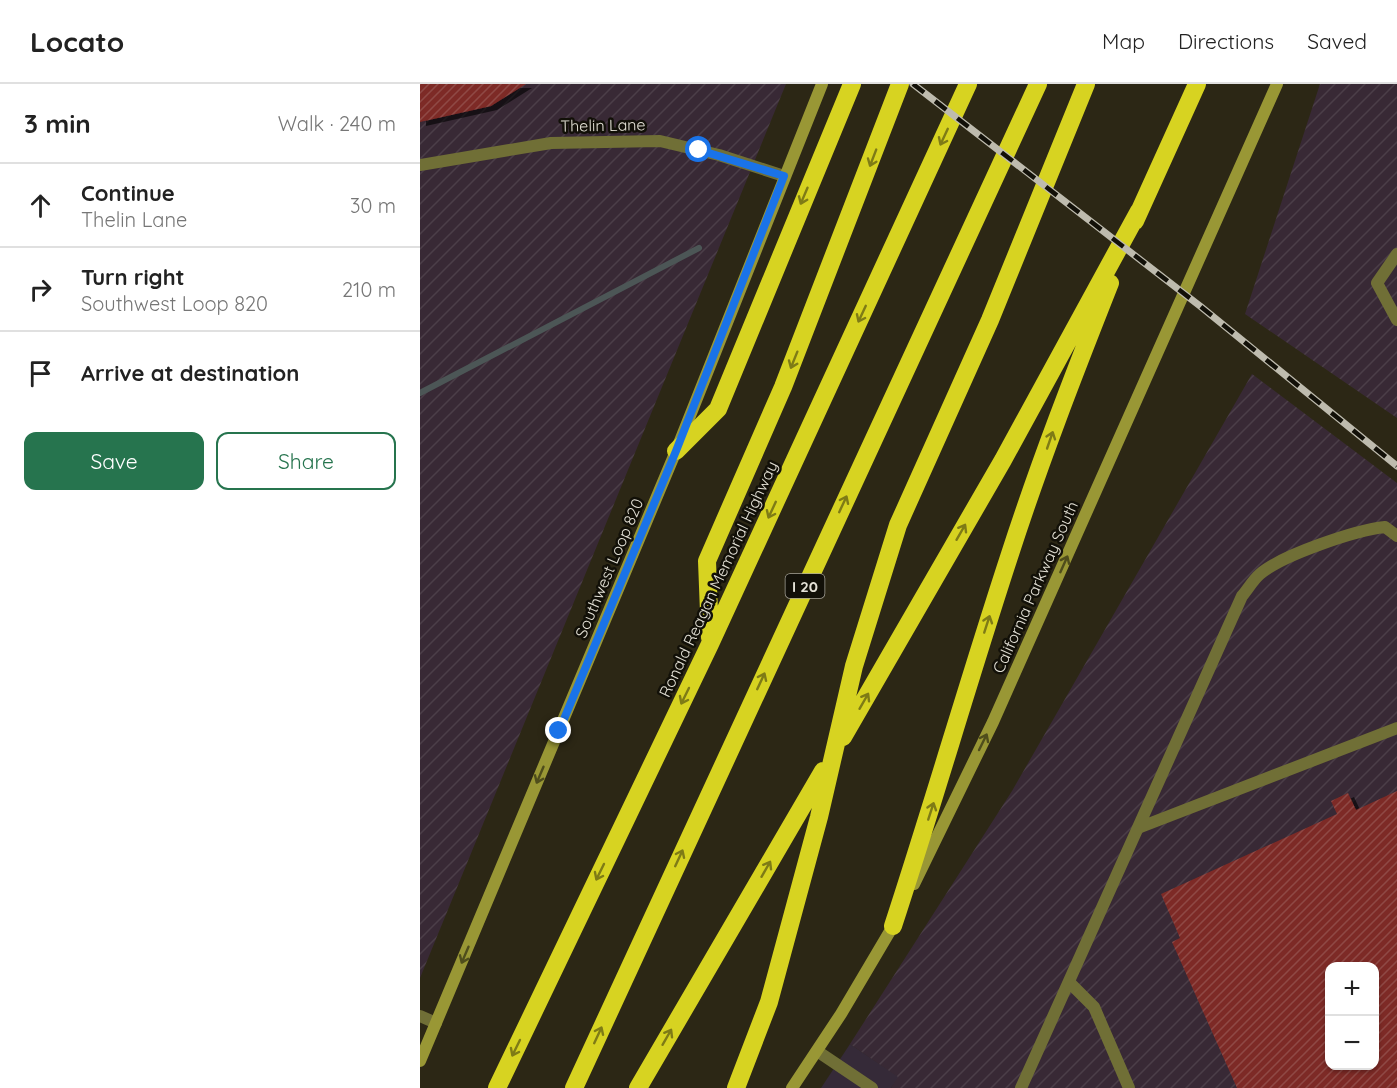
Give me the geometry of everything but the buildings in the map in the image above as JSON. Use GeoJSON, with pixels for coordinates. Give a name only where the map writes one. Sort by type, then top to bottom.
{"type":"FeatureCollection","features":[{"type":"Feature","properties":{"kind":"highway"},"geometry":{"type":"LineString","coordinates":[[676,451],[718,409],[852,84]]}},
{"type":"Feature","properties":{"kind":"highway"},"geometry":{"type":"LineString","coordinates":[[710,644],[707,561],[788,376],[900,84]]}},
{"type":"Feature","properties":{"kind":"highway","name":"Ronald Reagan Memorial Highway"},"geometry":{"type":"LineString","coordinates":[[497,1088],[710,644],[968,84]]}},
{"type":"Feature","properties":{"kind":"highway","name":"I 20"},"geometry":{"type":"LineString","coordinates":[[574,1088],[1038,84]]}},
{"type":"Feature","properties":{"kind":"highway"},"geometry":{"type":"LineString","coordinates":[[736,1088],[769,1002],[821,804],[854,666],[898,525],[990,320],[1086,84]]}},
{"type":"Feature","properties":{"kind":"highway"},"geometry":{"type":"LineString","coordinates":[[893,926],[939,786],[1009,555],[1064,399],[1139,211],[1197,84]]}},
{"type":"Feature","properties":{"kind":"highway"},"geometry":{"type":"LineString","coordinates":[[638,1088],[945,561],[1139,211]]}},
{"type":"Feature","properties":{"kind":"main road","name":"Southwest Loop 820"},"geometry":{"type":"LineString","coordinates":[[420,1061],[676,451],[822,84]]}},
{"type":"Feature","properties":{"kind":"main road","name":"California Parkway South"},"geometry":{"type":"LineString","coordinates":[[792,1088],[893,926],[993,722],[1277,84]]}},
{"type":"Feature","properties":{"kind":"street","name":"Thelin Lane"},"geometry":{"type":"LineString","coordinates":[[420,165],[551,143],[660,141],[719,155],[784,176]]}},
{"type":"Feature","properties":{"kind":"street"},"geometry":{"type":"LineString","coordinates":[[1397,254],[1377,283],[1397,320]]}},
{"type":"Feature","properties":{"kind":"street"},"geometry":{"type":"LineString","coordinates":[[1021,1088],[1242,596],[1258,576],[1277,562],[1368,529],[1385,527],[1397,536]]}},
{"type":"Feature","properties":{"kind":"street"},"geometry":{"type":"LineString","coordinates":[[1138,828],[1397,728]]}},
{"type":"Feature","properties":{"kind":"street"},"geometry":{"type":"LineString","coordinates":[[1068,982],[1094,1007],[1128,1088]]}},
{"type":"Feature","properties":{"kind":"street"},"geometry":{"type":"LineString","coordinates":[[420,1016],[436,1023]]}},
{"type":"Feature","properties":{"kind":"street"},"geometry":{"type":"LineString","coordinates":[[817,1051],[872,1088]]}},
{"type":"Feature","properties":{"kind":"shaded area"},"geometry":{"type":"Polygon","coordinates":[[[420,84],[786,84],[420,978],[420,84]]]}},
{"type":"Feature","properties":{"kind":"shaded area"},"geometry":{"type":"Polygon","coordinates":[[[1320,84],[1397,84],[1397,418],[1245,314],[1320,84]]]}},
{"type":"Feature","properties":{"kind":"shaded area"},"geometry":{"type":"Polygon","coordinates":[[[1252,374],[1397,483],[1397,1088],[891,1088],[898,1077],[850,1044],[1012,791],[1252,374]]]}},
{"type":"Feature","properties":{"kind":"shaded area"},"geometry":{"type":"Polygon","coordinates":[[[850,1044],[899,1077],[891,1088],[821,1088],[850,1044]]]}},
{"type":"Feature","properties":{"kind":"waterway"},"geometry":{"type":"LineString","coordinates":[[420,393],[699,248]]}},
{"type":"Feature","properties":{"kind":"railway"},"geometry":{"type":"LineString","coordinates":[[913,84],[1200,306],[1397,466]]}},
{"type":"Feature","properties":{"kind":"route"},"geometry":{"type":"LineString","coordinates":[[559,731],[676,451],[784,176],[699,150]]}}]}
